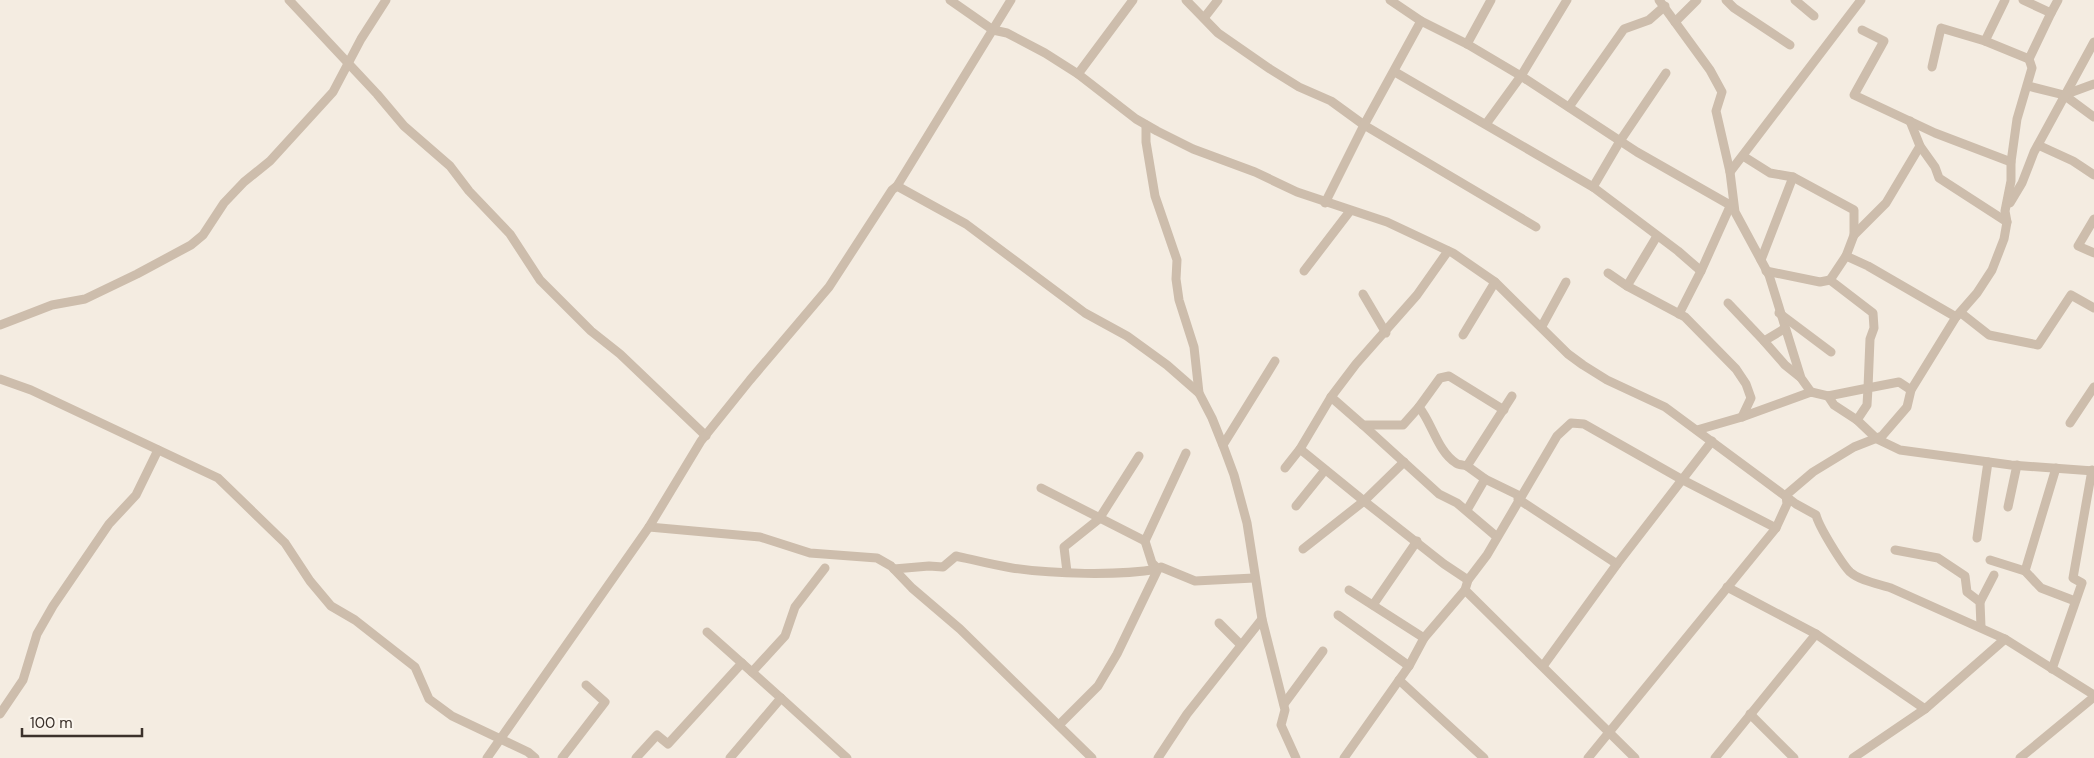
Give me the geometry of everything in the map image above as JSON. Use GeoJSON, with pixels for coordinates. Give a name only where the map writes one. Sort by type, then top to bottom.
{"type":"FeatureCollection","features":[{"type":"Feature","properties":{"kind":"street"},"geometry":{"type":"LineString","coordinates":[[289,0],[404,126],[450,166],[469,191],[510,234],[540,280],[591,331],[620,354],[706,436]]}},
{"type":"Feature","properties":{"kind":"street"},"geometry":{"type":"LineString","coordinates":[[0,325],[52,305],[85,299],[191,245],[202,235],[224,203],[244,182],[270,161],[333,92],[374,17],[386,0]]}},
{"type":"Feature","properties":{"kind":"street"},"geometry":{"type":"LineString","coordinates":[[950,0],[993,30],[1007,33],[1025,42],[1078,74],[1146,125],[1192,149],[1255,172],[1325,203],[1387,222],[1448,251],[1494,282],[1542,326],[1568,354],[1583,365],[1607,380],[1665,407],[1796,504],[1816,515],[1820,528],[1851,573],[1890,588],[2005,639],[2092,694]]}},
{"type":"Feature","properties":{"kind":"street"},"geometry":{"type":"LineString","coordinates":[[487,758],[649,527],[706,436],[829,287],[892,190],[897,186],[1011,0]]}},
{"type":"Feature","properties":{"kind":"street"},"geometry":{"type":"LineString","coordinates":[[1078,74],[1133,0]]}},
{"type":"Feature","properties":{"kind":"street"},"geometry":{"type":"LineString","coordinates":[[1186,0],[1218,33],[1270,69],[1299,87],[1331,101],[1364,125],[1536,227]]}},
{"type":"Feature","properties":{"kind":"street"},"geometry":{"type":"LineString","coordinates":[[1204,18],[1218,0]]}},
{"type":"Feature","properties":{"kind":"street"},"geometry":{"type":"LineString","coordinates":[[1390,0],[1421,21],[1467,44],[1521,76],[1620,141],[1732,203]]}},
{"type":"Feature","properties":{"kind":"street"},"geometry":{"type":"LineString","coordinates":[[1467,44],[1490,0]]}},
{"type":"Feature","properties":{"kind":"street"},"geometry":{"type":"LineString","coordinates":[[1486,124],[1521,76],[1567,0]]}},
{"type":"Feature","properties":{"kind":"street"},"geometry":{"type":"LineString","coordinates":[[1675,22],[1697,0]]}},
{"type":"Feature","properties":{"kind":"street"},"geometry":{"type":"LineString","coordinates":[[1726,0],[1734,8],[1790,45]]}},
{"type":"Feature","properties":{"kind":"street"},"geometry":{"type":"LineString","coordinates":[[1795,0],[1814,16]]}},
{"type":"Feature","properties":{"kind":"street"},"geometry":{"type":"LineString","coordinates":[[1730,172],[1861,0]]}},
{"type":"Feature","properties":{"kind":"street"},"geometry":{"type":"LineString","coordinates":[[1985,41],[2005,0]]}},
{"type":"Feature","properties":{"kind":"street"},"geometry":{"type":"LineString","coordinates":[[2023,0],[2033,2],[2051,13]]}},
{"type":"Feature","properties":{"kind":"street"},"geometry":{"type":"LineString","coordinates":[[1786,495],[1813,472],[1854,447],[1882,436],[1907,407],[1910,390],[1959,315],[1977,293],[1992,270],[2004,239],[2007,222],[2005,211],[2011,181],[2010,162],[2017,119],[2032,68],[2029,58],[2058,0]]}},
{"type":"Feature","properties":{"kind":"street"},"geometry":{"type":"LineString","coordinates":[[1569,108],[1624,29],[1649,20],[1662,3],[1710,70],[1722,92],[1716,111],[1730,172],[1734,212],[1766,270],[1801,378]]}},
{"type":"Feature","properties":{"kind":"street"},"geometry":{"type":"LineString","coordinates":[[1325,203],[1364,125],[1395,72],[1421,21]]}},
{"type":"Feature","properties":{"kind":"street"},"geometry":{"type":"LineString","coordinates":[[1932,67],[1941,28],[1985,41],[2029,58]]}},
{"type":"Feature","properties":{"kind":"street"},"geometry":{"type":"LineString","coordinates":[[1862,30],[1884,41],[1854,94],[1910,122],[2010,162]]}},
{"type":"Feature","properties":{"kind":"street"},"geometry":{"type":"LineString","coordinates":[[2005,211],[2022,182],[2038,145],[2064,95],[2094,42]]}},
{"type":"Feature","properties":{"kind":"street"},"geometry":{"type":"LineString","coordinates":[[1395,72],[1593,187],[1701,272]]}},
{"type":"Feature","properties":{"kind":"street"},"geometry":{"type":"LineString","coordinates":[[1593,187],[1620,141],[1666,72]]}},
{"type":"Feature","properties":{"kind":"street"},"geometry":{"type":"LineString","coordinates":[[2064,95],[2094,84]]}},
{"type":"Feature","properties":{"kind":"street"},"geometry":{"type":"LineString","coordinates":[[2028,86],[2064,95],[2094,117]]}},
{"type":"Feature","properties":{"kind":"street"},"geometry":{"type":"LineString","coordinates":[[1910,122],[1920,146],[1935,167],[1939,178],[2007,222]]}},
{"type":"Feature","properties":{"kind":"street"},"geometry":{"type":"LineString","coordinates":[[1146,125],[1146,142],[1155,196],[1177,260],[1176,279],[1179,300],[1194,347],[1199,393],[1223,445],[1247,522],[1254,578],[1262,619],[1284,704],[1285,710],[1281,725],[1296,758]]}},
{"type":"Feature","properties":{"kind":"street"},"geometry":{"type":"LineString","coordinates":[[2038,145],[2073,161],[2094,176]]}},
{"type":"Feature","properties":{"kind":"street"},"geometry":{"type":"LineString","coordinates":[[1854,235],[1886,203],[1920,146]]}},
{"type":"Feature","properties":{"kind":"street"},"geometry":{"type":"LineString","coordinates":[[1743,156],[1770,173],[1793,177],[1854,210],[1854,235],[1846,256],[1830,280],[1820,282],[1766,270]]}},
{"type":"Feature","properties":{"kind":"street"},"geometry":{"type":"LineString","coordinates":[[1761,260],[1793,177]]}},
{"type":"Feature","properties":{"kind":"street"},"geometry":{"type":"LineString","coordinates":[[897,186],[966,224],[1085,313],[1127,336],[1167,364],[1199,393]]}},
{"type":"Feature","properties":{"kind":"street"},"geometry":{"type":"LineString","coordinates":[[1678,314],[1701,272],[1732,203]]}},
{"type":"Feature","properties":{"kind":"street"},"geometry":{"type":"LineString","coordinates":[[1304,272],[1350,211]]}},
{"type":"Feature","properties":{"kind":"street"},"geometry":{"type":"LineString","coordinates":[[2094,219],[2078,246],[2094,253]]}},
{"type":"Feature","properties":{"kind":"street"},"geometry":{"type":"LineString","coordinates":[[1627,286],[1657,236]]}},
{"type":"Feature","properties":{"kind":"street"},"geometry":{"type":"LineString","coordinates":[[1285,468],[1300,449],[1331,397],[1356,364],[1418,296],[1448,251]]}},
{"type":"Feature","properties":{"kind":"street"},"geometry":{"type":"LineString","coordinates":[[1846,256],[1959,315],[1989,335],[2038,346],[2071,295],[2094,308]]}},
{"type":"Feature","properties":{"kind":"street"},"geometry":{"type":"LineString","coordinates":[[1608,274],[1685,317],[1714,345],[1736,369],[1746,384],[1751,398],[1742,417]]}},
{"type":"Feature","properties":{"kind":"street"},"geometry":{"type":"LineString","coordinates":[[1830,280],[1873,314],[1874,328],[1870,338],[1868,405],[1857,420]]}},
{"type":"Feature","properties":{"kind":"street"},"geometry":{"type":"LineString","coordinates":[[1463,335],[1494,282]]}},
{"type":"Feature","properties":{"kind":"street"},"geometry":{"type":"LineString","coordinates":[[1542,326],[1566,282]]}},
{"type":"Feature","properties":{"kind":"street"},"geometry":{"type":"LineString","coordinates":[[1363,294],[1386,332]]}},
{"type":"Feature","properties":{"kind":"street"},"geometry":{"type":"LineString","coordinates":[[1728,303],[1785,365],[1801,378],[1811,392]]}},
{"type":"Feature","properties":{"kind":"street"},"geometry":{"type":"LineString","coordinates":[[1779,313],[1831,352]]}},
{"type":"Feature","properties":{"kind":"street"},"geometry":{"type":"LineString","coordinates":[[1764,341],[1784,329]]}},
{"type":"Feature","properties":{"kind":"street"},"geometry":{"type":"LineString","coordinates":[[1223,445],[1275,361]]}},
{"type":"Feature","properties":{"kind":"street"},"geometry":{"type":"LineString","coordinates":[[1363,425],[1403,425],[1440,378],[1450,376],[1504,410]]}},
{"type":"Feature","properties":{"kind":"street"},"geometry":{"type":"LineString","coordinates":[[0,380],[32,390],[218,478],[285,543],[310,581],[331,606],[355,620],[415,667],[430,699],[452,716],[528,752],[535,758]]}},
{"type":"Feature","properties":{"kind":"street"},"geometry":{"type":"LineString","coordinates":[[1697,430],[1742,417],[1811,392],[1828,396],[1899,382],[1910,390]]}},
{"type":"Feature","properties":{"kind":"street"},"geometry":{"type":"LineString","coordinates":[[2070,423],[2094,387]]}},
{"type":"Feature","properties":{"kind":"street"},"geometry":{"type":"LineString","coordinates":[[1467,466],[1512,396]]}},
{"type":"Feature","properties":{"kind":"street"},"geometry":{"type":"LineString","coordinates":[[1828,396],[1834,406],[1857,420],[1877,439],[1900,450],[1988,462],[2093,471],[2073,578],[2082,583],[2052,669]]}},
{"type":"Feature","properties":{"kind":"street"},"geometry":{"type":"LineString","coordinates":[[1331,397],[1440,494],[1457,502],[1497,537]]}},
{"type":"Feature","properties":{"kind":"street"},"geometry":{"type":"LineString","coordinates":[[1419,407],[1428,418],[1437,442],[1456,464],[1467,466],[1485,479],[1519,497],[1617,564]]}},
{"type":"Feature","properties":{"kind":"street"},"geometry":{"type":"LineString","coordinates":[[1344,758],[1409,666],[1424,638],[1465,590],[1468,580],[1486,555],[1557,436],[1571,423],[1584,424],[1681,479],[1776,528]]}},
{"type":"Feature","properties":{"kind":"street"},"geometry":{"type":"LineString","coordinates":[[1543,666],[1617,564],[1712,441]]}},
{"type":"Feature","properties":{"kind":"street"},"geometry":{"type":"LineString","coordinates":[[1300,449],[1444,564],[1468,580]]}},
{"type":"Feature","properties":{"kind":"street"},"geometry":{"type":"LineString","coordinates":[[0,714],[23,680],[37,634],[53,606],[108,524],[136,495],[158,450]]}},
{"type":"Feature","properties":{"kind":"street"},"geometry":{"type":"LineString","coordinates":[[1158,569],[1152,563],[1145,540],[1186,454]]}},
{"type":"Feature","properties":{"kind":"street"},"geometry":{"type":"LineString","coordinates":[[1067,572],[1064,547],[1100,518],[1139,456]]}},
{"type":"Feature","properties":{"kind":"street"},"geometry":{"type":"LineString","coordinates":[[1303,549],[1364,501],[1404,462]]}},
{"type":"Feature","properties":{"kind":"street"},"geometry":{"type":"LineString","coordinates":[[1977,538],[1988,462]]}},
{"type":"Feature","properties":{"kind":"street"},"geometry":{"type":"LineString","coordinates":[[2008,507],[2017,465]]}},
{"type":"Feature","properties":{"kind":"street"},"geometry":{"type":"LineString","coordinates":[[2025,571],[2056,468]]}},
{"type":"Feature","properties":{"kind":"street"},"geometry":{"type":"LineString","coordinates":[[1296,506],[1325,470]]}},
{"type":"Feature","properties":{"kind":"street"},"geometry":{"type":"LineString","coordinates":[[1467,510],[1485,479]]}},
{"type":"Feature","properties":{"kind":"street"},"geometry":{"type":"LineString","coordinates":[[1041,488],[1145,540]]}},
{"type":"Feature","properties":{"kind":"street"},"geometry":{"type":"LineString","coordinates":[[1588,758],[1776,528],[1787,504],[1786,495]]}},
{"type":"Feature","properties":{"kind":"street"},"geometry":{"type":"LineString","coordinates":[[649,527],[760,537],[810,553],[877,558],[894,569],[1092,758]]}},
{"type":"Feature","properties":{"kind":"street"},"geometry":{"type":"LineString","coordinates":[[1373,605],[1417,541]]}},
{"type":"Feature","properties":{"kind":"street"},"geometry":{"type":"LineString","coordinates":[[1895,550],[1938,558],[1965,576],[1967,592],[1980,602]]}},
{"type":"Feature","properties":{"kind":"street"},"geometry":{"type":"LineString","coordinates":[[894,569],[929,566],[943,567],[956,556],[1012,568],[1067,572],[1139,572],[1161,567],[1196,581],[1254,578]]}},
{"type":"Feature","properties":{"kind":"street"},"geometry":{"type":"LineString","coordinates":[[1990,560],[2025,571],[2042,588],[2075,601]]}},
{"type":"Feature","properties":{"kind":"street"},"geometry":{"type":"LineString","coordinates":[[752,672],[785,636],[795,607],[825,568]]}},
{"type":"Feature","properties":{"kind":"street"},"geometry":{"type":"LineString","coordinates":[[1059,725],[1098,686],[1117,654],[1158,569]]}},
{"type":"Feature","properties":{"kind":"street"},"geometry":{"type":"LineString","coordinates":[[1981,627],[1980,602],[1994,575]]}},
{"type":"Feature","properties":{"kind":"street"},"geometry":{"type":"LineString","coordinates":[[1727,587],[1816,634],[1925,709]]}},
{"type":"Feature","properties":{"kind":"street"},"geometry":{"type":"LineString","coordinates":[[1349,590],[1424,638]]}},
{"type":"Feature","properties":{"kind":"street"},"geometry":{"type":"LineString","coordinates":[[1465,590],[1635,758]]}},
{"type":"Feature","properties":{"kind":"street"},"geometry":{"type":"LineString","coordinates":[[1338,614],[1409,666]]}},
{"type":"Feature","properties":{"kind":"street"},"geometry":{"type":"LineString","coordinates":[[1158,758],[1187,714],[1262,619]]}},
{"type":"Feature","properties":{"kind":"street"},"geometry":{"type":"LineString","coordinates":[[1220,623],[1241,646]]}},
{"type":"Feature","properties":{"kind":"street"},"geometry":{"type":"LineString","coordinates":[[707,632],[847,758]]}},
{"type":"Feature","properties":{"kind":"street"},"geometry":{"type":"LineString","coordinates":[[1715,758],[1816,634]]}},
{"type":"Feature","properties":{"kind":"street"},"geometry":{"type":"LineString","coordinates":[[1852,758],[1925,709],[2005,639]]}},
{"type":"Feature","properties":{"kind":"street"},"geometry":{"type":"LineString","coordinates":[[1284,704],[1323,651]]}},
{"type":"Feature","properties":{"kind":"street"},"geometry":{"type":"LineString","coordinates":[[636,758],[657,735],[668,744],[742,663]]}},
{"type":"Feature","properties":{"kind":"street"},"geometry":{"type":"LineString","coordinates":[[1399,680],[1484,758]]}},
{"type":"Feature","properties":{"kind":"street"},"geometry":{"type":"LineString","coordinates":[[2020,758],[2092,694],[2094,682]]}},
{"type":"Feature","properties":{"kind":"street"},"geometry":{"type":"LineString","coordinates":[[562,758],[605,702],[586,685]]}},
{"type":"Feature","properties":{"kind":"street"},"geometry":{"type":"LineString","coordinates":[[730,758],[780,698]]}},
{"type":"Feature","properties":{"kind":"street"},"geometry":{"type":"LineString","coordinates":[[1750,714],[1794,758]]}}]}
